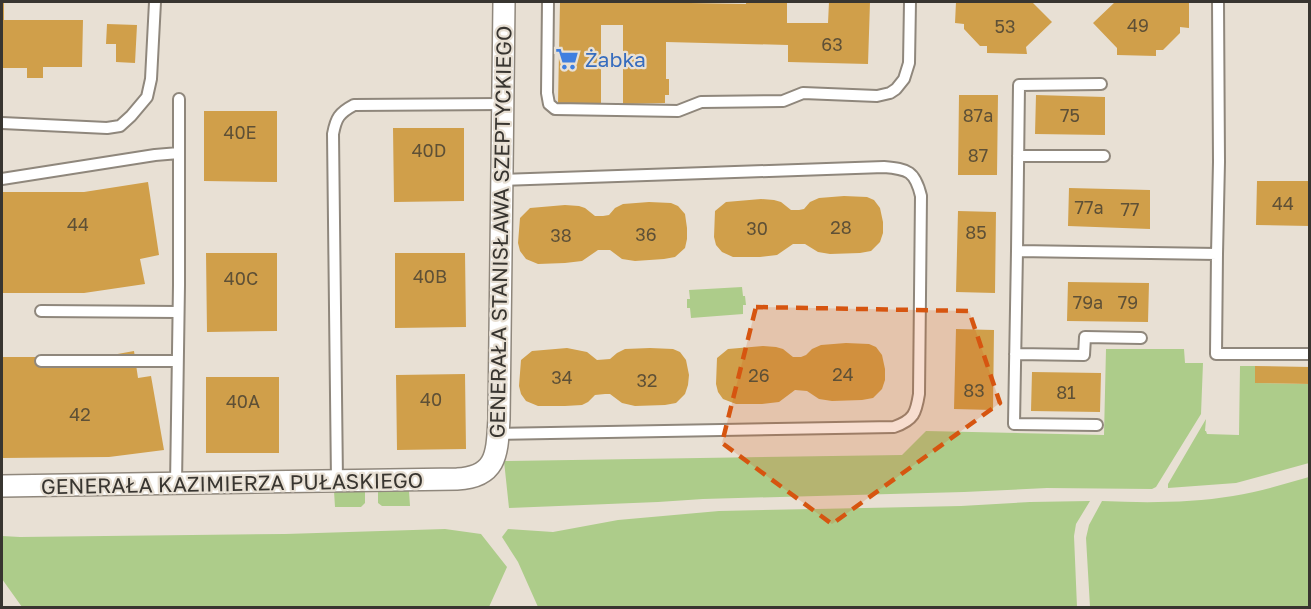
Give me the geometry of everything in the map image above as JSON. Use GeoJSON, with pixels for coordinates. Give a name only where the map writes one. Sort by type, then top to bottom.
{"type":"FeatureCollection","features":[{"type":"Feature","properties":{"kind":"street","name":"GENERAŁA STANISŁAWA SZEPTYCKIEGO"},"geometry":{"type":"LineString","coordinates":[[463,479],[482,473],[495,457],[498,447],[504,2]]}},
{"type":"Feature","properties":{"kind":"street","name":"GENERAŁA KAZIMIERZA PUŁASKIEGO"},"geometry":{"type":"LineString","coordinates":[[2,486],[463,479]]}},
{"type":"Feature","properties":{"kind":"lane"},"geometry":{"type":"LineString","coordinates":[[2,123],[107,128],[120,126],[147,97],[151,79],[155,2]]}},
{"type":"Feature","properties":{"kind":"lane"},"geometry":{"type":"LineString","coordinates":[[548,2],[547,93],[549,104],[555,109],[678,111],[701,102],[783,101],[803,93],[877,96],[890,93],[896,90],[904,79],[909,63],[910,2]]}},
{"type":"Feature","properties":{"kind":"lane"},"geometry":{"type":"LineString","coordinates":[[1218,2],[1219,162],[1216,354],[1310,354]]}},
{"type":"Feature","properties":{"kind":"lane"},"geometry":{"type":"LineString","coordinates":[[1097,425],[1014,424],[1019,85],[1101,84]]}},
{"type":"Feature","properties":{"kind":"lane"},"geometry":{"type":"LineString","coordinates":[[176,484],[179,99]]}},
{"type":"Feature","properties":{"kind":"lane"},"geometry":{"type":"LineString","coordinates":[[337,481],[333,134],[336,120],[343,111],[354,105],[502,104]]}},
{"type":"Feature","properties":{"kind":"lane"},"geometry":{"type":"LineString","coordinates":[[2,179],[179,153]]}},
{"type":"Feature","properties":{"kind":"lane"},"geometry":{"type":"LineString","coordinates":[[1018,156],[1104,156]]}},
{"type":"Feature","properties":{"kind":"lane"},"geometry":{"type":"LineString","coordinates":[[498,434],[894,427],[907,423],[916,411],[919,384],[921,196],[912,175],[902,168],[873,167],[501,180]]}},
{"type":"Feature","properties":{"kind":"lane"},"geometry":{"type":"LineString","coordinates":[[1017,251],[1217,254]]}},
{"type":"Feature","properties":{"kind":"lane"},"geometry":{"type":"LineString","coordinates":[[41,311],[178,312]]}},
{"type":"Feature","properties":{"kind":"lane"},"geometry":{"type":"LineString","coordinates":[[1015,354],[1084,355],[1085,337],[1141,339]]}},
{"type":"Feature","properties":{"kind":"lane"},"geometry":{"type":"LineString","coordinates":[[41,360],[177,361]]}},
{"type":"Feature","properties":{"kind":"highlighted area"},"geometry":{"type":"Polygon","coordinates":[[[756,307],[969,311],[1000,403],[832,524],[722,443],[756,307]]]}},
{"type":"Feature","properties":{"kind":"green space"},"geometry":{"type":"Polygon","coordinates":[[[742,287],[746,305],[743,305],[743,314],[691,318],[690,308],[687,308],[687,299],[690,299],[689,290],[742,287]]]}},
{"type":"Feature","properties":{"kind":"green space"},"geometry":{"type":"Polygon","coordinates":[[[1106,349],[1184,349],[1185,363],[1203,363],[1201,414],[1156,487],[1152,489],[1047,488],[509,508],[504,461],[902,455],[926,431],[1104,435],[1106,349]]]}},
{"type":"Feature","properties":{"kind":"green space"},"geometry":{"type":"Polygon","coordinates":[[[1240,366],[1255,366],[1256,383],[1309,384],[1309,463],[1236,483],[1168,488],[1168,484],[1206,419],[1207,434],[1239,435],[1240,366]]]}},
{"type":"Feature","properties":{"kind":"green space"},"geometry":{"type":"Polygon","coordinates":[[[1309,477],[1309,607],[1090,607],[1086,538],[1089,525],[1102,501],[1200,500],[1252,492],[1309,477]]]}},
{"type":"Feature","properties":{"kind":"green space"},"geometry":{"type":"Polygon","coordinates":[[[334,491],[365,491],[365,503],[361,507],[335,507],[334,491]]]}},
{"type":"Feature","properties":{"kind":"green space"},"geometry":{"type":"Polygon","coordinates":[[[378,491],[409,491],[410,506],[382,506],[378,503],[378,491]]]}},
{"type":"Feature","properties":{"kind":"green space"},"geometry":{"type":"Polygon","coordinates":[[[1090,501],[1076,524],[1074,536],[1077,607],[538,607],[518,562],[502,537],[508,529],[553,532],[618,520],[719,511],[1090,501]]]}},
{"type":"Feature","properties":{"kind":"green space"},"geometry":{"type":"Polygon","coordinates":[[[445,529],[481,534],[507,567],[489,607],[22,607],[2,579],[2,536],[285,534],[445,529]]]}},
{"type":"Feature","properties":{"kind":"building"},"geometry":{"type":"Polygon","coordinates":[[[2,2],[4,2],[4,20],[83,20],[82,67],[43,67],[43,78],[27,78],[27,68],[2,68],[2,2]]]}},
{"type":"Feature","properties":{"kind":"building"},"geometry":{"type":"Polygon","coordinates":[[[560,2],[746,4],[746,2],[787,2],[787,23],[828,23],[829,2],[870,2],[868,64],[788,62],[788,45],[666,42],[666,79],[669,79],[669,95],[665,95],[665,103],[623,104],[623,25],[601,25],[601,104],[558,103],[560,2]]]}},
{"type":"Feature","properties":{"kind":"building"},"geometry":{"type":"Polygon","coordinates":[[[956,2],[1032,2],[1052,22],[1026,47],[1027,54],[987,53],[987,46],[980,46],[964,29],[964,24],[955,23],[956,2]]]}},
{"type":"Feature","properties":{"kind":"building"},"geometry":{"type":"Polygon","coordinates":[[[1115,2],[1189,2],[1189,28],[1180,27],[1180,33],[1163,50],[1156,50],[1156,56],[1117,55],[1117,48],[1093,23],[1115,2]]]}},
{"type":"Feature","properties":{"kind":"building"},"geometry":{"type":"Polygon","coordinates":[[[107,24],[137,25],[135,63],[116,62],[116,44],[106,44],[107,24]]]}},
{"type":"Feature","properties":{"kind":"building"},"geometry":{"type":"Polygon","coordinates":[[[959,95],[998,95],[997,175],[958,175],[959,95]]]}},
{"type":"Feature","properties":{"kind":"building"},"geometry":{"type":"Polygon","coordinates":[[[1036,95],[1105,97],[1105,135],[1035,134],[1036,95]]]}},
{"type":"Feature","properties":{"kind":"building"},"geometry":{"type":"Polygon","coordinates":[[[204,111],[277,111],[277,182],[204,181],[204,111]]]}},
{"type":"Feature","properties":{"kind":"building"},"geometry":{"type":"Polygon","coordinates":[[[393,128],[464,128],[464,201],[394,202],[393,128]]]}},
{"type":"Feature","properties":{"kind":"building"},"geometry":{"type":"Polygon","coordinates":[[[1257,181],[1310,181],[1310,226],[1256,225],[1257,181]]]}},
{"type":"Feature","properties":{"kind":"building"},"geometry":{"type":"Polygon","coordinates":[[[148,182],[159,255],[140,259],[145,284],[84,293],[2,293],[2,192],[84,192],[148,182]]]}},
{"type":"Feature","properties":{"kind":"building"},"geometry":{"type":"Polygon","coordinates":[[[1069,188],[1150,190],[1150,229],[1068,226],[1069,188]]]}},
{"type":"Feature","properties":{"kind":"building"},"geometry":{"type":"Polygon","coordinates":[[[867,197],[874,200],[880,208],[883,233],[880,242],[871,251],[830,254],[818,252],[805,244],[793,244],[777,255],[733,257],[722,252],[716,245],[715,211],[726,202],[774,200],[781,202],[791,210],[799,210],[819,198],[867,197]]]}},
{"type":"Feature","properties":{"kind":"building"},"geometry":{"type":"Polygon","coordinates":[[[671,203],[678,206],[685,214],[687,239],[685,248],[675,257],[635,261],[622,259],[610,250],[598,250],[582,261],[538,264],[526,259],[520,251],[518,243],[520,218],[530,208],[579,206],[595,216],[603,216],[609,215],[623,204],[671,203]]]}},
{"type":"Feature","properties":{"kind":"building"},"geometry":{"type":"Polygon","coordinates":[[[958,211],[996,212],[995,293],[956,292],[958,211]]]}},
{"type":"Feature","properties":{"kind":"building"},"geometry":{"type":"Polygon","coordinates":[[[206,253],[277,253],[277,331],[207,332],[206,253]]]}},
{"type":"Feature","properties":{"kind":"building"},"geometry":{"type":"Polygon","coordinates":[[[395,253],[465,253],[466,327],[395,328],[395,253]]]}},
{"type":"Feature","properties":{"kind":"building"},"geometry":{"type":"Polygon","coordinates":[[[1068,282],[1149,283],[1148,322],[1067,321],[1068,282]]]}},
{"type":"Feature","properties":{"kind":"building"},"geometry":{"type":"Polygon","coordinates":[[[956,329],[994,330],[993,410],[954,409],[956,329]]]}},
{"type":"Feature","properties":{"kind":"building"},"geometry":{"type":"Polygon","coordinates":[[[869,344],[876,347],[882,355],[885,380],[882,389],[873,398],[832,401],[819,399],[807,391],[795,390],[779,402],[736,404],[723,399],[718,392],[717,358],[728,349],[776,347],[783,349],[793,357],[801,357],[821,345],[869,344]]]}},
{"type":"Feature","properties":{"kind":"building"},"geometry":{"type":"Polygon","coordinates":[[[567,348],[587,352],[597,360],[610,359],[625,349],[673,349],[680,352],[686,360],[689,375],[685,394],[676,403],[665,405],[635,406],[622,403],[610,394],[595,395],[582,405],[538,406],[526,401],[519,386],[521,360],[532,351],[567,348]]]}},
{"type":"Feature","properties":{"kind":"building"},"geometry":{"type":"Polygon","coordinates":[[[134,351],[138,378],[151,376],[164,450],[109,457],[2,458],[2,357],[101,357],[134,351]]]}},
{"type":"Feature","properties":{"kind":"building"},"geometry":{"type":"Polygon","coordinates":[[[1255,366],[1310,367],[1310,384],[1255,383],[1255,366]]]}},
{"type":"Feature","properties":{"kind":"building"},"geometry":{"type":"Polygon","coordinates":[[[1032,372],[1101,373],[1100,412],[1031,411],[1032,372]]]}},
{"type":"Feature","properties":{"kind":"building"},"geometry":{"type":"Polygon","coordinates":[[[465,374],[466,449],[397,450],[396,375],[465,374]]]}},
{"type":"Feature","properties":{"kind":"building"},"geometry":{"type":"Polygon","coordinates":[[[206,377],[279,377],[279,453],[206,453],[206,377]]]}},
{"type":"Feature","properties":{"kind":"place","name":"Żabka"},"geometry":{"type":"Point","coordinates":[567,59]}}]}
